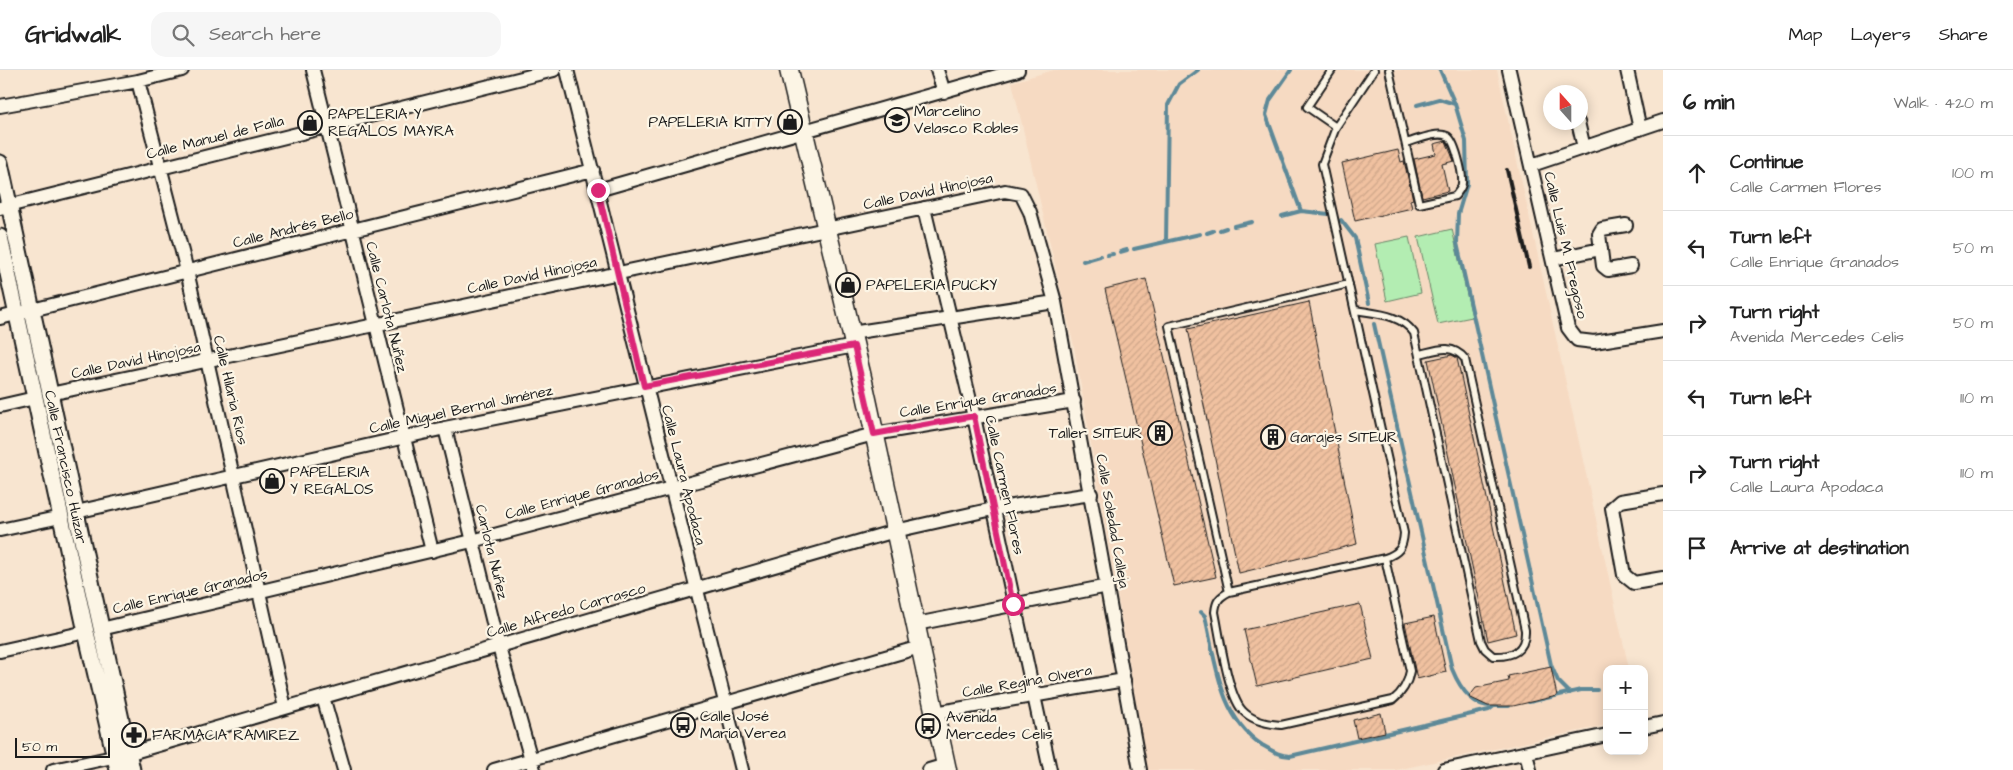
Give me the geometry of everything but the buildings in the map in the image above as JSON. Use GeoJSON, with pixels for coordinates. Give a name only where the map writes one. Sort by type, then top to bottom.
{"type":"FeatureCollection","features":[{"type":"Feature","properties":{"kind":"main road"},"geometry":{"type":"LineString","coordinates":[[789,70],[853,339],[946,768]]}},
{"type":"Feature","properties":{"kind":"street"},"geometry":{"type":"LineString","coordinates":[[0,106],[138,81],[182,70]]}},
{"type":"Feature","properties":{"kind":"street","name":"Calle Carlota Nuñez"},"geometry":{"type":"LineString","coordinates":[[313,70],[402,437],[432,550]]}},
{"type":"Feature","properties":{"kind":"street","name":"Calle Manuel de Falla"},"geometry":{"type":"LineString","coordinates":[[5,207],[554,70]]}},
{"type":"Feature","properties":{"kind":"street","name":"Calle Laura Apodaca"},"geometry":{"type":"LineString","coordinates":[[567,70],[598,190],[644,386],[742,770]]}},
{"type":"Feature","properties":{"kind":"street"},"geometry":{"type":"LineString","coordinates":[[937,70],[944,92]]}},
{"type":"Feature","properties":{"kind":"street"},"geometry":{"type":"LineString","coordinates":[[598,190],[1018,70]]}},
{"type":"Feature","properties":{"kind":"street","name":"Calle Luis M. Fregoso"},"geometry":{"type":"LineString","coordinates":[[1509,70],[1568,328],[1577,340],[1594,342],[1663,331]]}},
{"type":"Feature","properties":{"kind":"street"},"geometry":{"type":"LineString","coordinates":[[1627,70],[1640,128]]}},
{"type":"Feature","properties":{"kind":"street","name":"Calle Hilaria Ríos"},"geometry":{"type":"LineString","coordinates":[[138,81],[187,271],[285,708]]}},
{"type":"Feature","properties":{"kind":"street"},"geometry":{"type":"LineString","coordinates":[[1532,165],[1663,121]]}},
{"type":"Feature","properties":{"kind":"street"},"geometry":{"type":"LineString","coordinates":[[1580,130],[1584,148]]}},
{"type":"Feature","properties":{"kind":"street","name":"Calle Francisco Huízar"},"geometry":{"type":"LineString","coordinates":[[0,164],[5,207],[32,310],[76,512],[93,630]]}},
{"type":"Feature","properties":{"kind":"street","name":"Calle Andrés Bello"},"geometry":{"type":"LineString","coordinates":[[0,318],[593,170]]}},
{"type":"Feature","properties":{"kind":"street","name":"Calle David Hinojosa"},"geometry":{"type":"LineString","coordinates":[[50,394],[1005,191],[1021,194]]}},
{"type":"Feature","properties":{"kind":"street","name":"Calle Soledad Calleja"},"geometry":{"type":"LineString","coordinates":[[1021,194],[1030,212],[1054,302],[1092,494],[1140,770]]}},
{"type":"Feature","properties":{"kind":"street","name":"Calle Carmen Flores"},"geometry":{"type":"LineString","coordinates":[[924,208],[974,416],[1050,770]]}},
{"type":"Feature","properties":{"kind":"street"},"geometry":{"type":"LineString","coordinates":[[1626,225],[1602,229],[1599,234],[1604,266],[1608,270],[1631,266]]}},
{"type":"Feature","properties":{"kind":"street","name":"Calle Francisco Huízar"},"geometry":{"type":"LineString","coordinates":[[0,237],[61,516],[93,630],[121,754],[132,770]]}},
{"type":"Feature","properties":{"kind":"street"},"geometry":{"type":"LineString","coordinates":[[1553,259],[1601,249]]}},
{"type":"Feature","properties":{"kind":"street","name":"Calle Miguel Bernal Jiménez"},"geometry":{"type":"LineString","coordinates":[[76,512],[402,437],[644,386],[950,318],[1054,302]]}},
{"type":"Feature","properties":{"kind":"street"},"geometry":{"type":"LineString","coordinates":[[0,406],[35,398]]}},
{"type":"Feature","properties":{"kind":"street","name":"Calle Enrique Granados"},"geometry":{"type":"LineString","coordinates":[[0,651],[472,541],[874,434],[1074,401]]}},
{"type":"Feature","properties":{"kind":"street","name":"Carlota Nuñez"},"geometry":{"type":"LineString","coordinates":[[445,428],[499,647],[532,764]]}},
{"type":"Feature","properties":{"kind":"street","name":"Calle Alfredo Carrasco"},"geometry":{"type":"LineString","coordinates":[[53,770],[121,754],[285,708],[895,531],[993,509],[1092,494]]}},
{"type":"Feature","properties":{"kind":"street"},"geometry":{"type":"LineString","coordinates":[[1663,494],[1620,501],[1612,508],[1624,575],[1634,583],[1663,578]]}},
{"type":"Feature","properties":{"kind":"street"},"geometry":{"type":"LineString","coordinates":[[0,530],[61,516]]}},
{"type":"Feature","properties":{"kind":"street"},"geometry":{"type":"LineString","coordinates":[[916,624],[1108,586]]}},
{"type":"Feature","properties":{"kind":"street"},"geometry":{"type":"LineString","coordinates":[[494,770],[532,764],[726,702],[920,647]]}},
{"type":"Feature","properties":{"kind":"street","name":"Calle Regina Olvera"},"geometry":{"type":"LineString","coordinates":[[935,713],[1124,680]]}},
{"type":"Feature","properties":{"kind":"street"},"geometry":{"type":"LineString","coordinates":[[323,697],[344,770]]}},
{"type":"Feature","properties":{"kind":"street"},"geometry":{"type":"LineString","coordinates":[[1648,726],[1663,723]]}},
{"type":"Feature","properties":{"kind":"street"},"geometry":{"type":"LineString","coordinates":[[1444,770],[1603,736]]}},
{"type":"Feature","properties":{"kind":"street"},"geometry":{"type":"LineString","coordinates":[[1526,753],[1530,770]]}},
{"type":"Feature","properties":{"kind":"street","name":"Calle Francisco Huízar"},"geometry":{"type":"LineString","coordinates":[[118,770],[121,754]]}},
{"type":"Feature","properties":{"kind":"street"},"geometry":{"type":"LineString","coordinates":[[929,770],[946,768]]}},
{"type":"Feature","properties":{"kind":"lane"},"geometry":{"type":"LineString","coordinates":[[1332,70],[1307,107],[1336,127]]}},
{"type":"Feature","properties":{"kind":"lane"},"geometry":{"type":"LineString","coordinates":[[1374,70],[1336,127],[1322,164],[1404,533],[1403,545],[1396,554],[1385,558],[1229,592],[1220,596],[1216,603],[1215,612],[1234,696],[1243,711],[1254,719],[1267,724],[1281,725],[1393,700],[1404,689],[1410,671],[1385,558]]}},
{"type":"Feature","properties":{"kind":"lane"},"geometry":{"type":"LineString","coordinates":[[1389,70],[1420,204],[1455,196],[1463,182],[1454,143],[1449,136],[1441,135],[1406,143]]}},
{"type":"Feature","properties":{"kind":"lane"},"geometry":{"type":"LineString","coordinates":[[1229,592],[1169,326],[1349,284]]}},
{"type":"Feature","properties":{"kind":"lane"},"geometry":{"type":"LineString","coordinates":[[1355,310],[1396,318],[1406,323],[1414,333],[1481,640],[1485,649],[1493,656],[1513,654],[1522,648],[1525,630],[1465,359],[1459,351],[1451,348],[1420,354]]}},
{"type":"Feature","properties":{"kind":"shaded area"},"geometry":{"type":"Polygon","coordinates":[[[1054,70],[1497,70],[1628,665],[1603,665],[1603,726],[1396,770],[1145,770],[1143,742],[1074,346],[1012,82],[1054,70]]]}},
{"type":"Feature","properties":{"kind":"green space"},"geometry":{"type":"Polygon","coordinates":[[[1452,229],[1472,317],[1438,324],[1418,237],[1452,229]]]}},
{"type":"Feature","properties":{"kind":"green space"},"geometry":{"type":"Polygon","coordinates":[[[1409,237],[1421,293],[1387,301],[1375,244],[1409,237]]]}},
{"type":"Feature","properties":{"kind":"waterway"},"geometry":{"type":"LineString","coordinates":[[1166,241],[1168,105],[1179,84],[1198,70]]}},
{"type":"Feature","properties":{"kind":"waterway"},"geometry":{"type":"LineString","coordinates":[[1291,70],[1270,100],[1266,115],[1301,211]]}},
{"type":"Feature","properties":{"kind":"waterway"},"geometry":{"type":"LineString","coordinates":[[1440,70],[1455,104],[1466,141],[1467,184],[1458,214],[1457,243],[1551,665],[1558,681],[1570,693]]}},
{"type":"Feature","properties":{"kind":"waterway"},"geometry":{"type":"LineString","coordinates":[[1417,105],[1439,99],[1455,104]]}},
{"type":"Feature","properties":{"kind":"waterway"},"geometry":{"type":"LineString","coordinates":[[1282,216],[1301,211],[1329,214]]}},
{"type":"Feature","properties":{"kind":"waterway"},"geometry":{"type":"LineString","coordinates":[[1341,220],[1355,238],[1369,303]]}},
{"type":"Feature","properties":{"kind":"waterway"},"geometry":{"type":"LineString","coordinates":[[1234,226],[1252,222]]}},
{"type":"Feature","properties":{"kind":"waterway"},"geometry":{"type":"LineString","coordinates":[[1220,230],[1226,228]]}},
{"type":"Feature","properties":{"kind":"waterway"},"geometry":{"type":"LineString","coordinates":[[1207,233],[1213,231]]}},
{"type":"Feature","properties":{"kind":"waterway"},"geometry":{"type":"LineString","coordinates":[[1134,249],[1200,234]]}},
{"type":"Feature","properties":{"kind":"waterway"},"geometry":{"type":"LineString","coordinates":[[1120,252],[1127,250]]}},
{"type":"Feature","properties":{"kind":"waterway"},"geometry":{"type":"LineString","coordinates":[[1107,255],[1113,254]]}},
{"type":"Feature","properties":{"kind":"waterway"},"geometry":{"type":"LineString","coordinates":[[1083,261],[1100,256]]}},
{"type":"Feature","properties":{"kind":"waterway"},"geometry":{"type":"LineString","coordinates":[[1374,324],[1452,669],[1458,682],[1472,699],[1478,703],[1493,706]]}},
{"type":"Feature","properties":{"kind":"waterway"},"geometry":{"type":"LineString","coordinates":[[1201,612],[1205,616],[1222,687],[1236,719],[1262,745],[1282,755],[1290,756],[1489,710],[1494,706],[1509,706]]}},
{"type":"Feature","properties":{"kind":"waterway"},"geometry":{"type":"LineString","coordinates":[[1529,702],[1581,690],[1597,690]]}},
{"type":"Feature","properties":{"kind":"railway"},"geometry":{"type":"LineString","coordinates":[[1507,170],[1529,267]]}},
{"type":"Feature","properties":{"kind":"place","name":"Marcelino Velasco Robles"},"geometry":{"type":"Point","coordinates":[897,120]}},
{"type":"Feature","properties":{"kind":"place","name":"PAPELERIA KITTY"},"geometry":{"type":"Point","coordinates":[790,122]}},
{"type":"Feature","properties":{"kind":"place","name":"PAPELERIA Y REGALOS MAYRA"},"geometry":{"type":"Point","coordinates":[310,123]}},
{"type":"Feature","properties":{"kind":"place","name":"PAPELERIA PUCKY"},"geometry":{"type":"Point","coordinates":[848,285]}},
{"type":"Feature","properties":{"kind":"place","name":"Taller SITEUR"},"geometry":{"type":"Point","coordinates":[1160,433]}},
{"type":"Feature","properties":{"kind":"place","name":"Garajes SITEUR"},"geometry":{"type":"Point","coordinates":[1273,437]}},
{"type":"Feature","properties":{"kind":"place","name":"PAPELERIA Y REGALOS"},"geometry":{"type":"Point","coordinates":[272,481]}},
{"type":"Feature","properties":{"kind":"place","name":"Calle José María Verea"},"geometry":{"type":"Point","coordinates":[683,725]}},
{"type":"Feature","properties":{"kind":"place","name":"Avenida Mercedes Celis"},"geometry":{"type":"Point","coordinates":[928,726]}},
{"type":"Feature","properties":{"kind":"place","name":"FARMACIA RAMIREZ"},"geometry":{"type":"Point","coordinates":[134,735]}},
{"type":"Feature","properties":{"kind":"route"},"geometry":{"type":"LineString","coordinates":[[598,190],[644,386],[854,346],[874,434],[974,416],[1013,604]]}}]}
